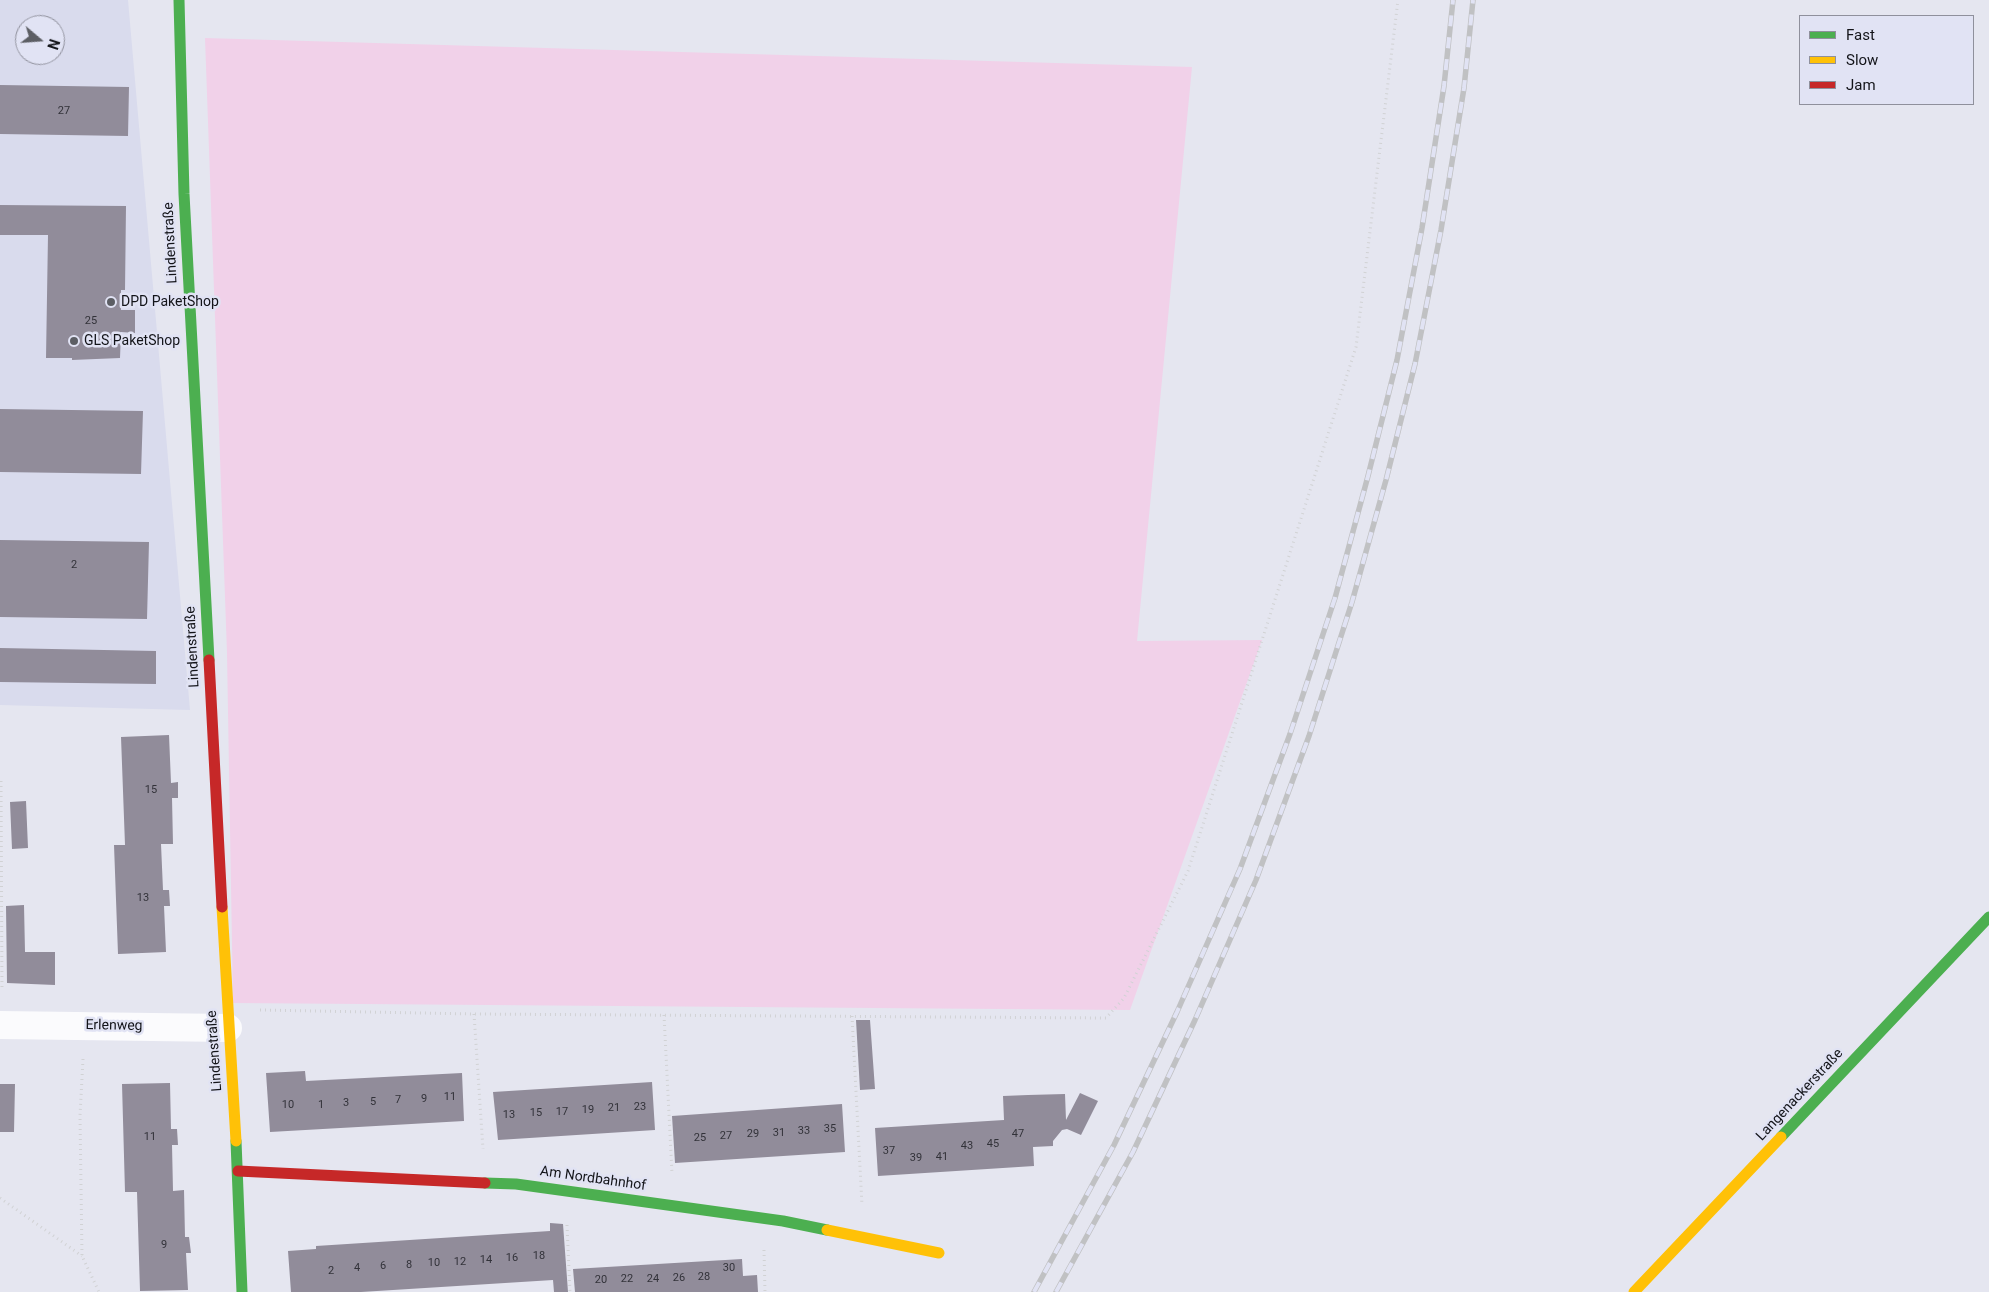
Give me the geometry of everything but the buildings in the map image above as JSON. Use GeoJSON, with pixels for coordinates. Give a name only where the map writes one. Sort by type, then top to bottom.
{"type":"FeatureCollection","features":[{"type":"Feature","properties":{"kind":"street","name":"Lindenstraße"},"geometry":{"type":"LineString","coordinates":[[178,0],[184,194],[228,1019],[238,1171],[242,1292]]}},
{"type":"Feature","properties":{"kind":"street","name":"Langenackerstraße"},"geometry":{"type":"LineString","coordinates":[[1634,1292],[1989,917]]}},
{"type":"Feature","properties":{"kind":"street","name":"Erlenweg"},"geometry":{"type":"LineString","coordinates":[[1,1024],[84,1026],[228,1019]]}},
{"type":"Feature","properties":{"kind":"street","name":"Am Nordbahnhof"},"geometry":{"type":"LineString","coordinates":[[238,1171],[516,1184],[763,1218],[940,1254]]}},
{"type":"Feature","properties":{"kind":"path"},"geometry":{"type":"LineString","coordinates":[[228,1019],[474,1014],[1106,1018],[1124,998],[1188,871],[1356,347],[1398,0]]}},
{"type":"Feature","properties":{"kind":"path"},"geometry":{"type":"LineString","coordinates":[[1,782],[1,1024]]}},
{"type":"Feature","properties":{"kind":"path"},"geometry":{"type":"LineString","coordinates":[[474,1014],[485,1182]]}},
{"type":"Feature","properties":{"kind":"path"},"geometry":{"type":"LineString","coordinates":[[664,1015],[673,1206]]}},
{"type":"Feature","properties":{"kind":"path"},"geometry":{"type":"LineString","coordinates":[[852,1016],[864,1238]]}},
{"type":"Feature","properties":{"kind":"path"},"geometry":{"type":"LineString","coordinates":[[84,1026],[80,1116],[82,1256],[99,1292]]}},
{"type":"Feature","properties":{"kind":"path"},"geometry":{"type":"LineString","coordinates":[[566,1191],[570,1292]]}},
{"type":"Feature","properties":{"kind":"path"},"geometry":{"type":"LineString","coordinates":[[0,1198],[82,1256]]}},
{"type":"Feature","properties":{"kind":"path"},"geometry":{"type":"LineString","coordinates":[[763,1218],[765,1292]]}},
{"type":"Feature","properties":{"kind":"shaded area"},"geometry":{"type":"Polygon","coordinates":[[[0,0],[128,0],[190,710],[0,705],[0,0]]]}},
{"type":"Feature","properties":{"kind":"shaded area"},"geometry":{"type":"Polygon","coordinates":[[[205,38],[1192,67],[1137,641],[1262,640],[1130,1010],[233,1003],[227,653],[205,38]]]}},
{"type":"Feature","properties":{"kind":"railway"},"geometry":{"type":"LineString","coordinates":[[1034,1292],[1114,1145],[1177,1012],[1240,869],[1290,734],[1335,598],[1397,360],[1422,228],[1444,86],[1453,0]]}},
{"type":"Feature","properties":{"kind":"railway"},"geometry":{"type":"LineString","coordinates":[[1056,1292],[1133,1152],[1195,1020],[1256,880],[1309,736],[1352,602],[1386,480],[1415,364],[1441,230],[1464,88],[1473,0]]}},
{"type":"Feature","properties":{"kind":"traffic: fast"},"geometry":{"type":"LineString","coordinates":[[179,0],[184,194],[209,660]]}},
{"type":"Feature","properties":{"kind":"traffic: fast"},"geometry":{"type":"LineString","coordinates":[[1781,1137],[1989,917]]}},
{"type":"Feature","properties":{"kind":"traffic: fast"},"geometry":{"type":"LineString","coordinates":[[236,1141],[242,1292]]}},
{"type":"Feature","properties":{"kind":"traffic: fast"},"geometry":{"type":"LineString","coordinates":[[485,1183],[516,1184],[783,1221],[827,1230]]}},
{"type":"Feature","properties":{"kind":"traffic: slow"},"geometry":{"type":"LineString","coordinates":[[222,907],[236,1141]]}},
{"type":"Feature","properties":{"kind":"traffic: slow"},"geometry":{"type":"LineString","coordinates":[[1634,1292],[1781,1137]]}},
{"type":"Feature","properties":{"kind":"traffic: slow"},"geometry":{"type":"LineString","coordinates":[[827,1230],[939,1253]]}},
{"type":"Feature","properties":{"kind":"traffic: jam"},"geometry":{"type":"LineString","coordinates":[[209,660],[222,907]]}},
{"type":"Feature","properties":{"kind":"traffic: jam"},"geometry":{"type":"LineString","coordinates":[[238,1171],[485,1183]]}},
{"type":"Feature","properties":{"kind":"place","name":"DPD PaketShop"},"geometry":{"type":"Point","coordinates":[111,302]}},
{"type":"Feature","properties":{"kind":"place","name":"GLS PaketShop"},"geometry":{"type":"Point","coordinates":[74,341]}}]}
